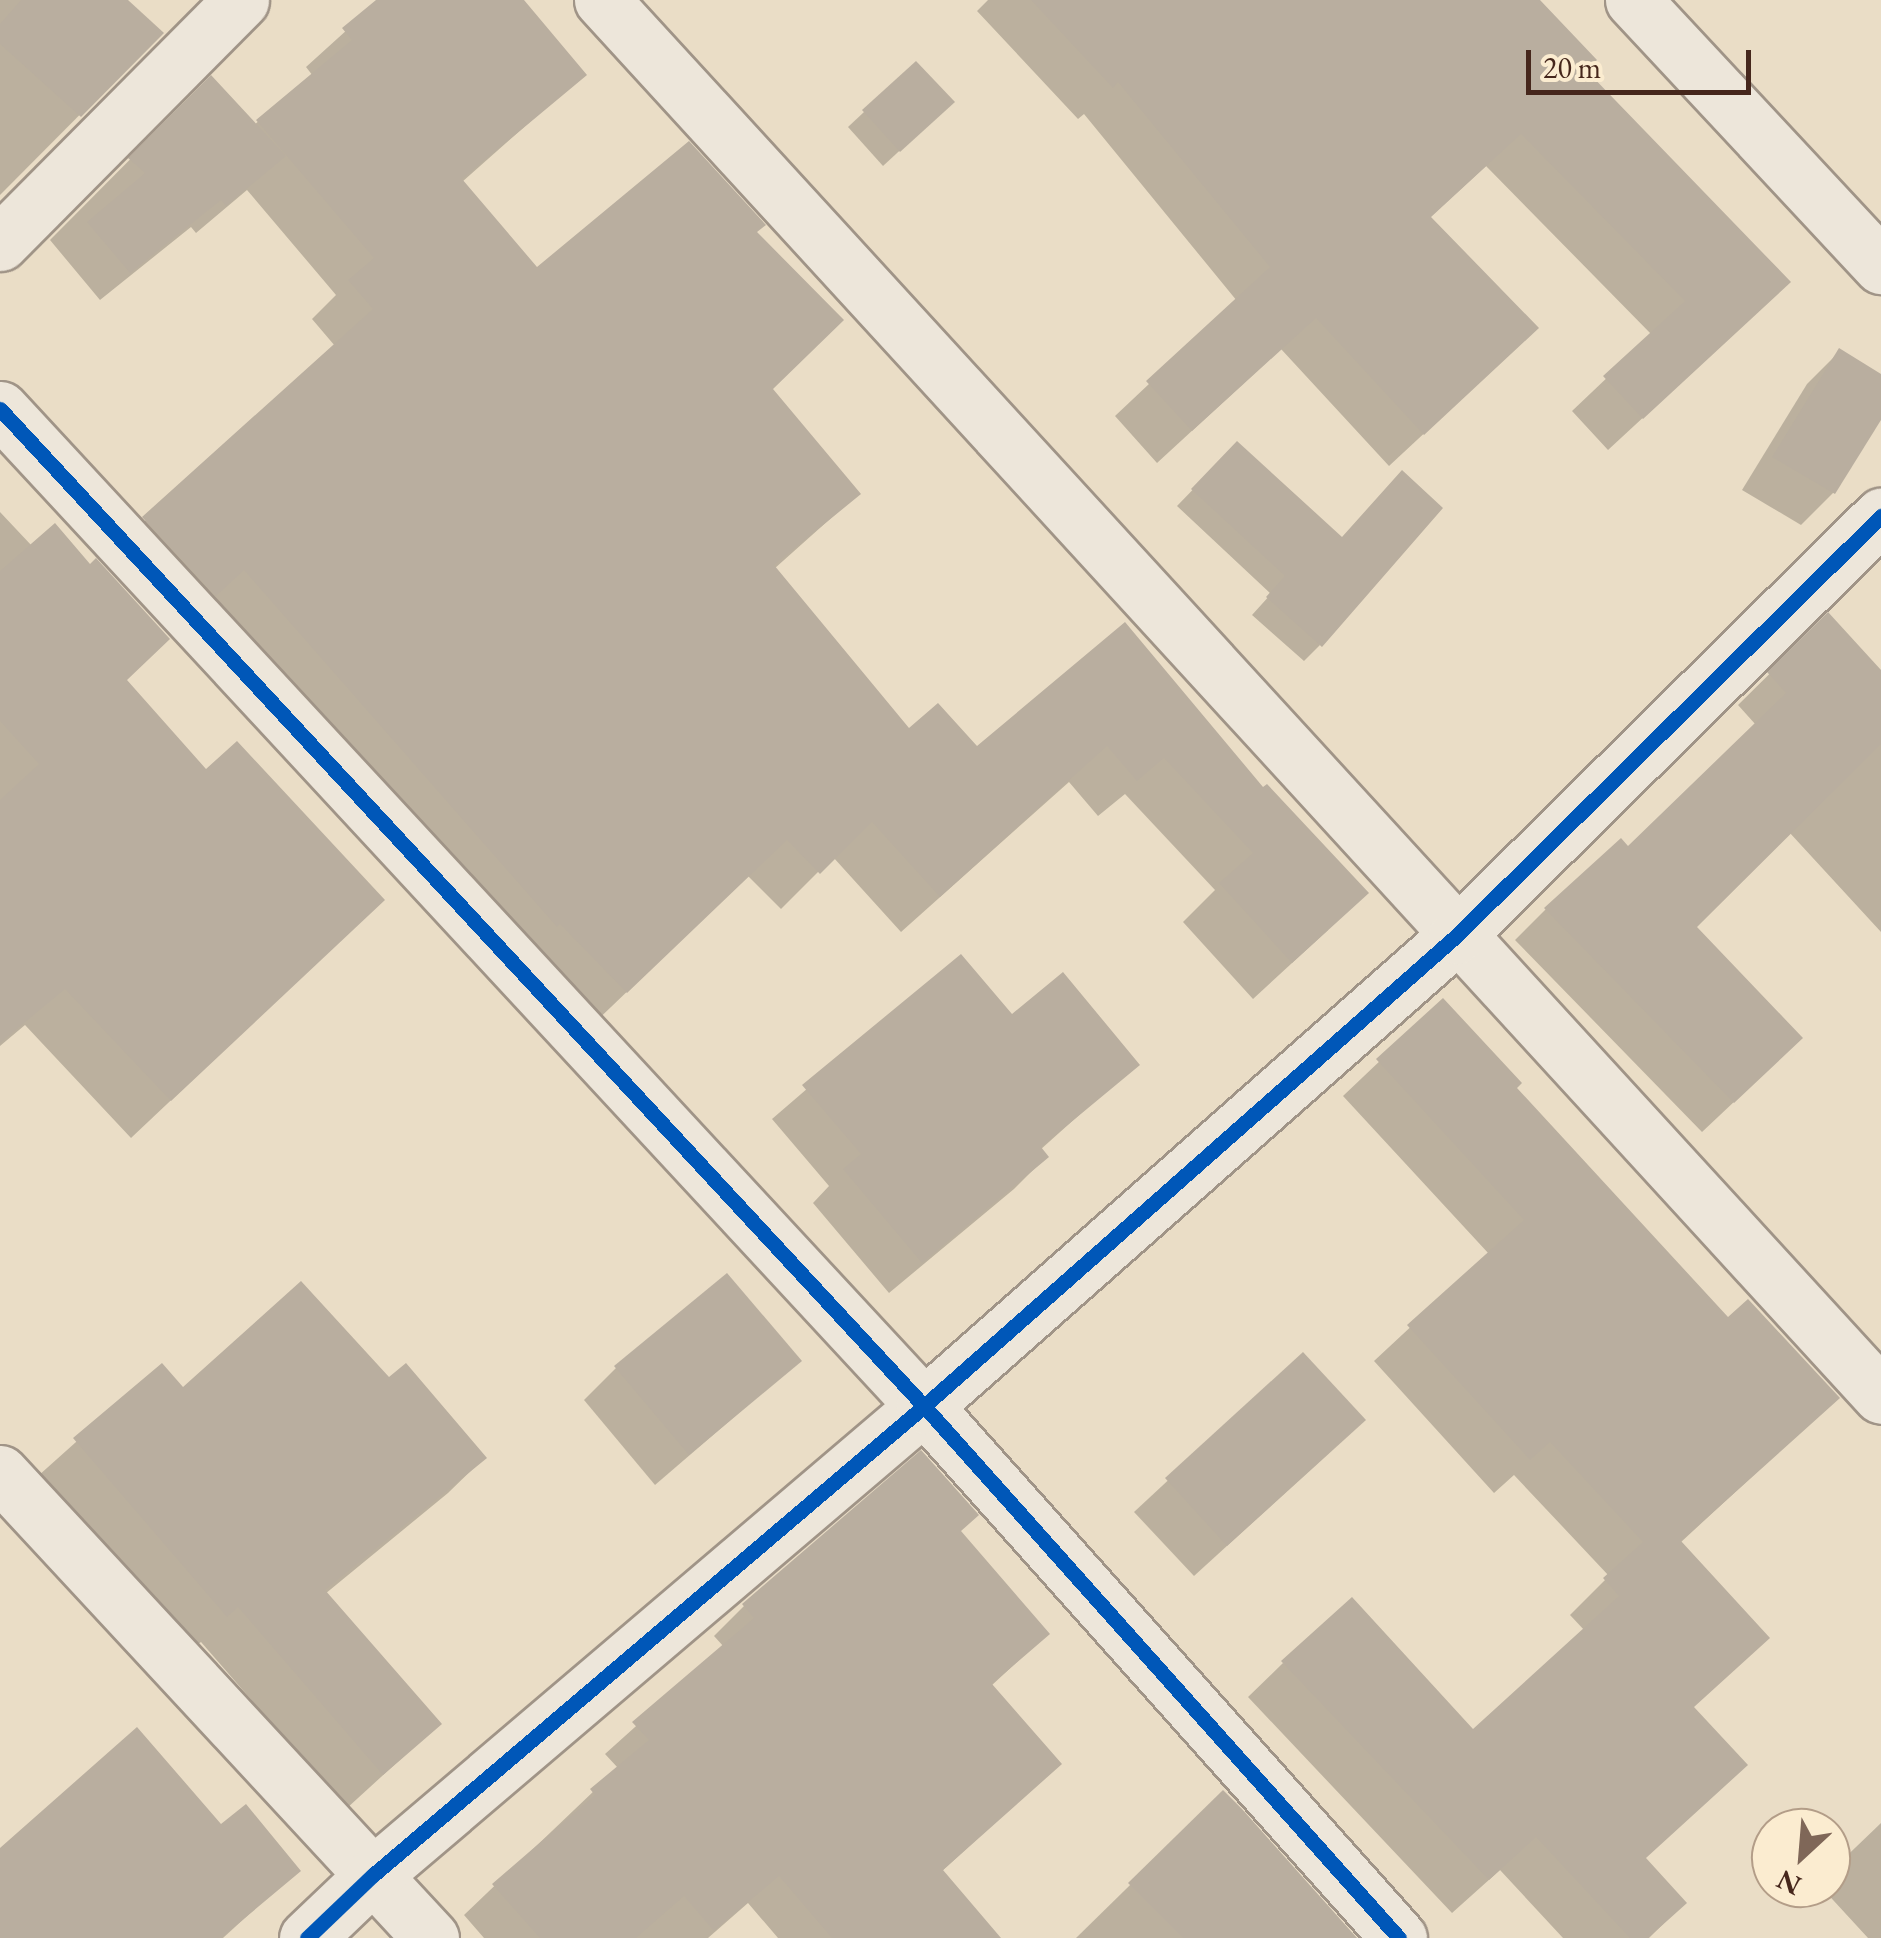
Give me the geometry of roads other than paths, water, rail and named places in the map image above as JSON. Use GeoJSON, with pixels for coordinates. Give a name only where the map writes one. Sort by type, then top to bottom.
{"type":"FeatureCollection","features":[{"type":"Feature","properties":{"kind":"street"},"geometry":{"type":"LineString","coordinates":[[0,243],[241,0]]}},
{"type":"Feature","properties":{"kind":"street"},"geometry":{"type":"LineString","coordinates":[[602,0],[1881,1396]]}},
{"type":"Feature","properties":{"kind":"street"},"geometry":{"type":"LineString","coordinates":[[1633,0],[1881,266]]}},
{"type":"Feature","properties":{"kind":"street"},"geometry":{"type":"LineString","coordinates":[[0,409],[924,1406],[1399,1938]]}},
{"type":"Feature","properties":{"kind":"street"},"geometry":{"type":"LineString","coordinates":[[306,1938],[373,1875],[924,1406],[1456,936],[1881,516]]}},
{"type":"Feature","properties":{"kind":"street"},"geometry":{"type":"LineString","coordinates":[[0,1473],[430,1938]]}}]}
